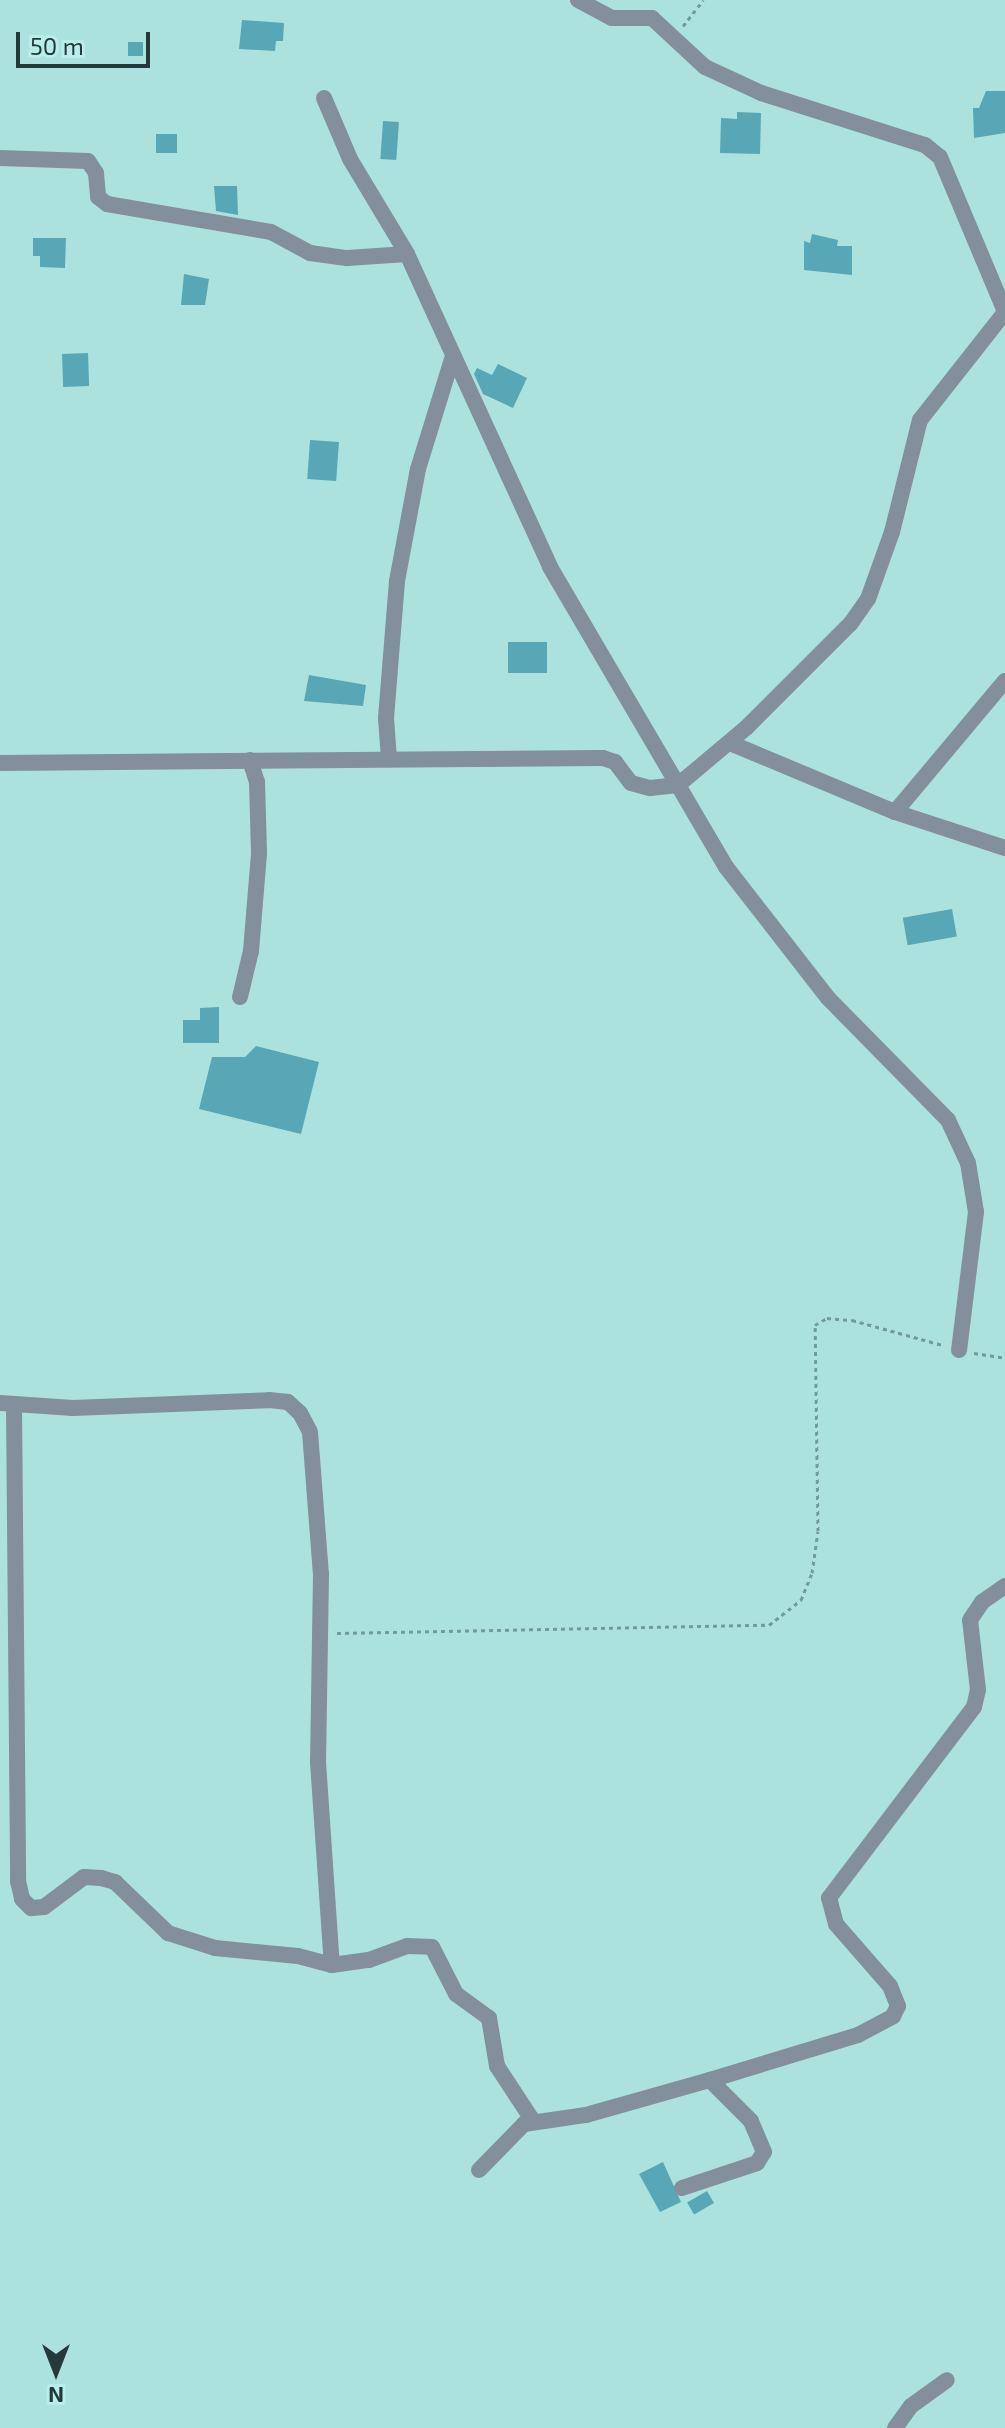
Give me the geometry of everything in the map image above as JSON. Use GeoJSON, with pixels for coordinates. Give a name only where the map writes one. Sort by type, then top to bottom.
{"type":"FeatureCollection","features":[{"type":"Feature","properties":{"kind":"street"},"geometry":{"type":"LineString","coordinates":[[0,763],[603,758],[615,762],[631,783],[650,788],[678,785],[730,743],[851,623],[868,599],[892,532],[920,420],[1005,312],[940,157],[904,134],[828,118],[761,93],[705,67],[645,15],[612,18],[578,0]]}},
{"type":"Feature","properties":{"kind":"street"},"geometry":{"type":"LineString","coordinates":[[324,98],[350,159],[407,254],[452,359],[550,567],[726,867],[828,998],[948,1120],[968,1163],[976,1212],[959,1350]]}},
{"type":"Feature","properties":{"kind":"street"},"geometry":{"type":"LineString","coordinates":[[0,158],[88,161],[96,173],[98,197],[107,204],[271,232],[310,253],[347,258],[407,254]]}},
{"type":"Feature","properties":{"kind":"street"},"geometry":{"type":"LineString","coordinates":[[389,759],[386,718],[397,581],[418,469],[452,359]]}},
{"type":"Feature","properties":{"kind":"street"},"geometry":{"type":"LineString","coordinates":[[895,812],[1005,681]]}},
{"type":"Feature","properties":{"kind":"street"},"geometry":{"type":"LineString","coordinates":[[730,743],[895,812],[1005,848]]}},
{"type":"Feature","properties":{"kind":"street"},"geometry":{"type":"LineString","coordinates":[[240,997],[251,951],[259,853],[257,782],[250,760]]}},
{"type":"Feature","properties":{"kind":"street"},"geometry":{"type":"LineString","coordinates":[[332,1965],[318,1777],[321,1574],[310,1432],[288,1402],[220,1400],[73,1408],[7,1404],[18,1881],[22,1899],[31,1908],[44,1907],[84,1877],[101,1878],[115,1882],[152,1923],[183,1940],[332,1965],[369,1960],[407,1946],[432,1947],[456,1994],[489,2018],[497,2066],[533,2121]]}},
{"type":"Feature","properties":{"kind":"street"},"geometry":{"type":"LineString","coordinates":[[479,2170],[499,2145],[533,2121],[586,2115],[710,2080],[858,2035],[897,2011],[890,1986],[830,1914],[829,1898],[974,1707],[978,1690],[970,1620],[982,1602],[1005,1586]]}},
{"type":"Feature","properties":{"kind":"street"},"geometry":{"type":"LineString","coordinates":[[682,2188],[750,2166],[764,2152],[751,2121],[710,2080]]}},
{"type":"Feature","properties":{"kind":"street"},"geometry":{"type":"LineString","coordinates":[[895,2428],[911,2406],[947,2380]]}},
{"type":"Feature","properties":{"kind":"path"},"geometry":{"type":"LineString","coordinates":[[673,39],[703,0]]}},
{"type":"Feature","properties":{"kind":"path"},"geometry":{"type":"LineString","coordinates":[[318,1623],[328,1633],[401,1628],[769,1625],[801,1600],[812,1573],[818,1531],[815,1325],[827,1318],[852,1320],[959,1350],[1005,1358]]}},
{"type":"Feature","properties":{"kind":"building"},"geometry":{"type":"Polygon","coordinates":[[[242,20],[284,23],[283,41],[276,41],[275,51],[239,49],[242,20]]]}},
{"type":"Feature","properties":{"kind":"building"},"geometry":{"type":"Polygon","coordinates":[[[128,42],[143,42],[143,56],[128,56],[128,42]]]}},
{"type":"Feature","properties":{"kind":"building"},"geometry":{"type":"Polygon","coordinates":[[[986,91],[1005,91],[1005,133],[974,138],[973,108],[979,108],[986,91]]]}},
{"type":"Feature","properties":{"kind":"building"},"geometry":{"type":"Polygon","coordinates":[[[737,112],[761,113],[760,154],[720,153],[721,118],[737,119],[737,112]]]}},
{"type":"Feature","properties":{"kind":"building"},"geometry":{"type":"Polygon","coordinates":[[[383,121],[399,122],[396,160],[380,159],[383,121]]]}},
{"type":"Feature","properties":{"kind":"building"},"geometry":{"type":"Polygon","coordinates":[[[156,134],[177,134],[177,153],[156,153],[156,134]]]}},
{"type":"Feature","properties":{"kind":"building"},"geometry":{"type":"Polygon","coordinates":[[[214,186],[237,186],[238,215],[216,211],[214,186]]]}},
{"type":"Feature","properties":{"kind":"building"},"geometry":{"type":"Polygon","coordinates":[[[812,234],[838,240],[837,246],[852,246],[852,275],[804,270],[804,241],[810,243],[812,234]]]}},
{"type":"Feature","properties":{"kind":"building"},"geometry":{"type":"Polygon","coordinates":[[[33,238],[66,238],[65,268],[40,267],[40,256],[33,256],[33,238]]]}},
{"type":"Feature","properties":{"kind":"building"},"geometry":{"type":"Polygon","coordinates":[[[184,274],[209,279],[205,305],[181,305],[184,274]]]}},
{"type":"Feature","properties":{"kind":"building"},"geometry":{"type":"Polygon","coordinates":[[[88,353],[89,386],[63,387],[62,354],[88,353]]]}},
{"type":"Feature","properties":{"kind":"building"},"geometry":{"type":"Polygon","coordinates":[[[498,364],[527,378],[513,408],[483,394],[474,374],[477,368],[492,375],[498,364]]]}},
{"type":"Feature","properties":{"kind":"building"},"geometry":{"type":"Polygon","coordinates":[[[310,440],[339,442],[336,481],[307,479],[310,440]]]}},
{"type":"Feature","properties":{"kind":"building"},"geometry":{"type":"Polygon","coordinates":[[[508,642],[547,642],[547,673],[508,673],[508,642]]]}},
{"type":"Feature","properties":{"kind":"building"},"geometry":{"type":"Polygon","coordinates":[[[309,675],[366,685],[363,706],[304,701],[309,675]]]}},
{"type":"Feature","properties":{"kind":"building"},"geometry":{"type":"Polygon","coordinates":[[[952,909],[957,937],[908,945],[903,918],[952,909]]]}},
{"type":"Feature","properties":{"kind":"building"},"geometry":{"type":"Polygon","coordinates":[[[219,1007],[219,1043],[183,1043],[183,1020],[200,1020],[200,1008],[219,1007]]]}},
{"type":"Feature","properties":{"kind":"building"},"geometry":{"type":"Polygon","coordinates":[[[256,1046],[319,1062],[301,1134],[199,1109],[212,1057],[245,1057],[256,1046]]]}},
{"type":"Feature","properties":{"kind":"building"},"geometry":{"type":"Polygon","coordinates":[[[663,2162],[681,2202],[660,2212],[639,2174],[663,2162]]]}},
{"type":"Feature","properties":{"kind":"building"},"geometry":{"type":"Polygon","coordinates":[[[707,2191],[714,2203],[694,2215],[687,2202],[707,2191]]]}}]}
